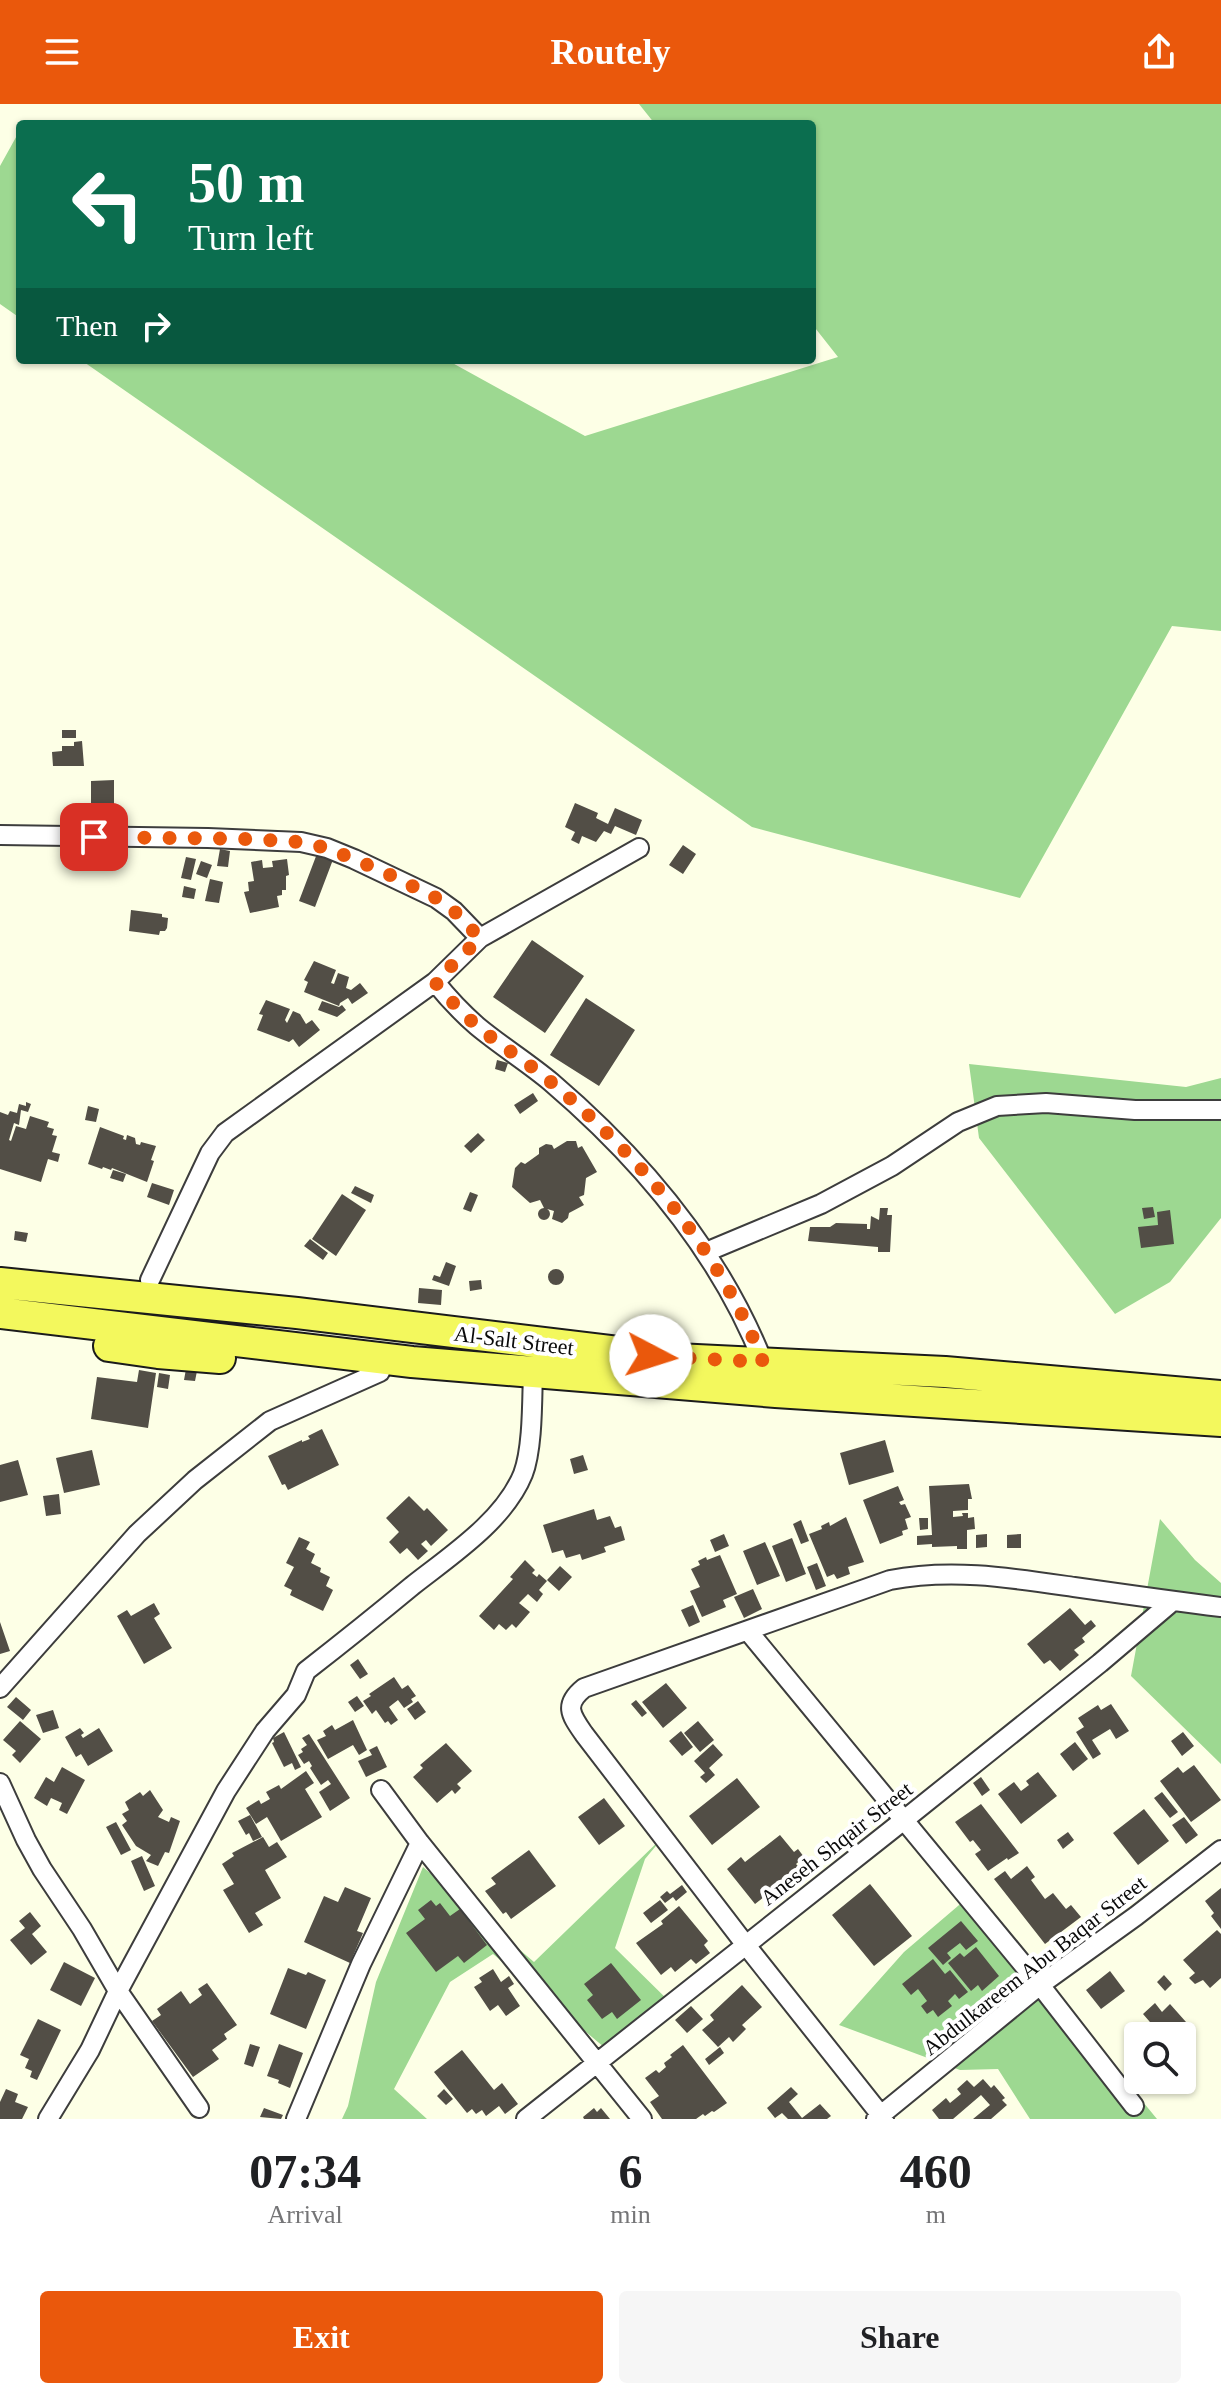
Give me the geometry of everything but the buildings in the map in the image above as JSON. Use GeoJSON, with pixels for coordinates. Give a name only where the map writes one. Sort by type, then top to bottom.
{"type":"FeatureCollection","features":[{"type":"Feature","properties":{"kind":"main road"},"geometry":{"type":"LineString","coordinates":[[0,1263],[140,1288]]}},
{"type":"Feature","properties":{"kind":"main road"},"geometry":{"type":"LineString","coordinates":[[0,1283],[140,1288]]}},
{"type":"Feature","properties":{"kind":"main road","name":"Al-Salt Street"},"geometry":{"type":"LineString","coordinates":[[140,1288],[327,1298],[423,1328],[676,1359],[945,1372],[1221,1396]]}},
{"type":"Feature","properties":{"kind":"main road","name":"Al-Salt Street"},"geometry":{"type":"LineString","coordinates":[[0,1313],[412,1362],[776,1392],[1221,1421]]}},
{"type":"Feature","properties":{"kind":"main road"},"geometry":{"type":"LineString","coordinates":[[0,1332],[158,1353],[380,1372],[480,1378],[522,1369]]}},
{"type":"Feature","properties":{"kind":"street"},"geometry":{"type":"LineString","coordinates":[[0,835],[301,842],[354,859],[436,898],[454,911],[480,938]]}},
{"type":"Feature","properties":{"kind":"street"},"geometry":{"type":"LineString","coordinates":[[140,1288],[206,1162],[225,1133],[435,982],[480,938],[639,848]]}},
{"type":"Feature","properties":{"kind":"street"},"geometry":{"type":"LineString","coordinates":[[435,982],[477,1026],[547,1079],[613,1140],[665,1196],[706,1252],[748,1325],[763,1362]]}},
{"type":"Feature","properties":{"kind":"street"},"geometry":{"type":"LineString","coordinates":[[706,1252],[821,1204],[892,1166],[948,1127],[997,1106],[1046,1103],[1135,1110],[1221,1110]]}},
{"type":"Feature","properties":{"kind":"street"},"geometry":{"type":"LineString","coordinates":[[48,2119],[90,2050],[118,1991],[226,1791],[265,1731],[296,1695],[306,1671],[463,1545],[505,1504],[523,1474],[528,1451],[522,1369]]}},
{"type":"Feature","properties":{"kind":"street"},"geometry":{"type":"LineString","coordinates":[[0,1688],[137,1534],[195,1480],[270,1421],[380,1372]]}},
{"type":"Feature","properties":{"kind":"street"},"geometry":{"type":"LineString","coordinates":[[880,2118],[584,1734],[573,1718],[571,1702],[575,1695],[584,1688],[890,1580],[934,1574],[1011,1577],[1221,1607]]}},
{"type":"Feature","properties":{"kind":"street","name":"Aneseh Shqair Street"},"geometry":{"type":"LineString","coordinates":[[526,2119],[904,1820],[1173,1601]]}},
{"type":"Feature","properties":{"kind":"street"},"geometry":{"type":"LineString","coordinates":[[748,1631],[1040,1985],[1134,2106]]}},
{"type":"Feature","properties":{"kind":"street"},"geometry":{"type":"LineString","coordinates":[[0,1783],[26,1840],[118,1991],[199,2108]]}},
{"type":"Feature","properties":{"kind":"street"},"geometry":{"type":"LineString","coordinates":[[381,1790],[642,2119]]}},
{"type":"Feature","properties":{"kind":"street"},"geometry":{"type":"LineString","coordinates":[[296,2119],[366,1953],[420,1843]]}},
{"type":"Feature","properties":{"kind":"street","name":"Abdulkareem Abu Baqar Street"},"geometry":{"type":"LineString","coordinates":[[880,2118],[1040,1985],[1221,1850]]}},
{"type":"Feature","properties":{"kind":"green space"},"geometry":{"type":"Polygon","coordinates":[[[639,104],[1221,104],[1221,631],[1172,626],[1020,898],[752,827],[87,364],[454,364],[585,436],[838,357],[816,329],[816,120],[652,120],[639,104]]]}},
{"type":"Feature","properties":{"kind":"green space"},"geometry":{"type":"Polygon","coordinates":[[[16,137],[16,315],[0,304],[0,166],[16,137]]]}},
{"type":"Feature","properties":{"kind":"green space"},"geometry":{"type":"Polygon","coordinates":[[[969,1064],[1186,1087],[1221,1078],[1221,1218],[1170,1282],[1115,1314],[979,1138],[969,1064]]]}},
{"type":"Feature","properties":{"kind":"green space"},"geometry":{"type":"Polygon","coordinates":[[[1160,1519],[1195,1560],[1221,1583],[1221,1764],[1131,1676],[1160,1519]]]}},
{"type":"Feature","properties":{"kind":"green space"},"geometry":{"type":"Polygon","coordinates":[[[665,1835],[645,1859],[615,1948],[677,2009],[617,2058],[493,1954],[450,1982],[394,2089],[427,2119],[342,2119],[348,2106],[376,1982],[423,1867],[534,1962],[665,1835]]]}},
{"type":"Feature","properties":{"kind":"green space"},"geometry":{"type":"Polygon","coordinates":[[[972,1894],[1124,2079],[1124,2094],[1136,2094],[1157,2119],[1030,2119],[998,2069],[960,2070],[839,2025],[904,1952],[972,1894]]]}},
{"type":"Feature","properties":{"kind":"route"},"geometry":{"type":"LineString","coordinates":[[94,837],[301,842],[327,848],[384,872],[436,898],[454,911],[480,938],[435,982],[477,1026],[583,1110],[665,1196],[706,1252],[748,1325],[763,1362],[651,1356]]}}]}
